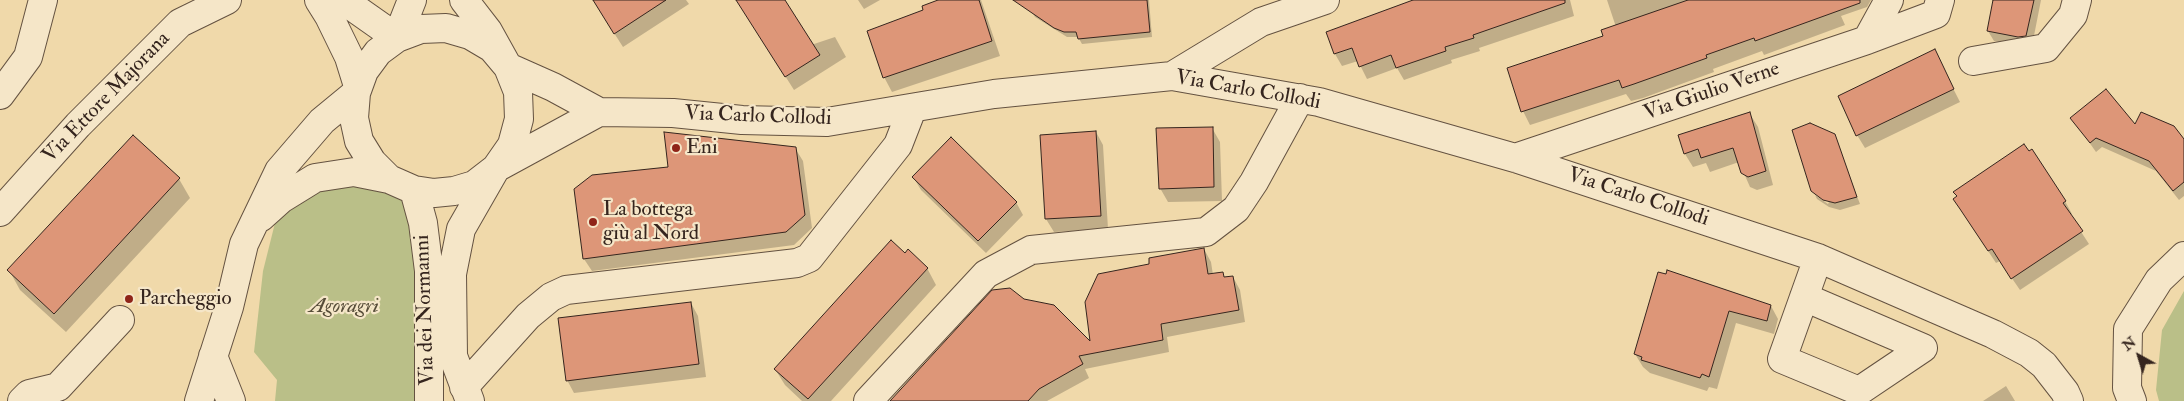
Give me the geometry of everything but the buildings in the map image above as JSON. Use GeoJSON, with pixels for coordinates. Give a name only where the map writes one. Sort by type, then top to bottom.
{"type":"FeatureCollection","features":[{"type":"Feature","properties":{"kind":"street"},"geometry":{"type":"LineString","coordinates":[[0,95],[28,56],[44,0]]}},
{"type":"Feature","properties":{"kind":"street","name":"Via Ettore Majorana"},"geometry":{"type":"LineString","coordinates":[[0,212],[78,125],[180,23],[227,0]]}},
{"type":"Feature","properties":{"kind":"street"},"geometry":{"type":"LineString","coordinates":[[319,0],[349,56],[357,90]]}},
{"type":"Feature","properties":{"kind":"street"},"geometry":{"type":"LineString","coordinates":[[343,0],[398,38]]}},
{"type":"Feature","properties":{"kind":"street"},"geometry":{"type":"LineString","coordinates":[[398,38],[412,0]]}},
{"type":"Feature","properties":{"kind":"street"},"geometry":{"type":"LineString","coordinates":[[464,0],[488,31],[508,68],[518,92],[519,119],[512,146],[496,168],[461,229],[452,274],[453,356],[467,394]]}},
{"type":"Feature","properties":{"kind":"street"},"geometry":{"type":"LineString","coordinates":[[1172,76],[1261,22],[1325,0]]}},
{"type":"Feature","properties":{"kind":"street"},"geometry":{"type":"LineString","coordinates":[[1867,40],[1889,0]]}},
{"type":"Feature","properties":{"kind":"street","name":"Via Giulio Verne"},"geometry":{"type":"LineString","coordinates":[[1515,158],[1867,40],[1936,14],[1940,0]]}},
{"type":"Feature","properties":{"kind":"street"},"geometry":{"type":"LineString","coordinates":[[1973,62],[2046,48],[2074,15],[2077,0]]}},
{"type":"Feature","properties":{"kind":"street"},"geometry":{"type":"LineString","coordinates":[[402,184],[372,162],[359,141],[354,118],[357,90],[364,71],[378,52],[398,38],[421,29],[446,28],[470,35],[492,48],[508,68],[553,87],[599,112]]}},
{"type":"Feature","properties":{"kind":"street","name":"Via Carlo Collodi"},"geometry":{"type":"LineString","coordinates":[[599,112],[673,113],[742,120],[827,122],[994,94],[1172,76],[1300,98],[1515,158],[1818,258],[1993,334],[2029,353],[2044,365],[2065,392],[2068,401]]}},
{"type":"Feature","properties":{"kind":"street"},"geometry":{"type":"LineString","coordinates":[[199,401],[212,356],[230,307],[244,244],[279,171],[322,121],[357,90]]}},
{"type":"Feature","properties":{"kind":"street"},"geometry":{"type":"LineString","coordinates":[[868,401],[986,274],[1031,250],[1206,232],[1236,209],[1254,182],[1300,98]]}},
{"type":"Feature","properties":{"kind":"street"},"geometry":{"type":"LineString","coordinates":[[467,394],[528,316],[551,297],[566,290],[797,263],[809,258],[898,145],[912,109]]}},
{"type":"Feature","properties":{"kind":"street"},"geometry":{"type":"LineString","coordinates":[[253,225],[281,199],[315,178],[354,172],[434,193],[454,192],[474,185],[496,168],[599,112]]}},
{"type":"Feature","properties":{"kind":"street","name":"Via dei Normanni"},"geometry":{"type":"LineString","coordinates":[[402,184],[423,224],[429,271],[429,401]]}},
{"type":"Feature","properties":{"kind":"street"},"geometry":{"type":"LineString","coordinates":[[2132,401],[2127,388],[2128,329],[2159,280],[2184,256]]}},
{"type":"Feature","properties":{"kind":"street"},"geometry":{"type":"LineString","coordinates":[[1804,297],[1923,348],[1859,391],[1782,359],[1804,297],[1818,258]]}},
{"type":"Feature","properties":{"kind":"street","name":"Via Carlo Collodi"},"geometry":{"type":"LineString","coordinates":[[1818,258],[1852,259],[2000,322],[2039,343],[2056,356],[2077,384],[2084,401]]}},
{"type":"Feature","properties":{"kind":"street"},"geometry":{"type":"LineString","coordinates":[[22,401],[29,394],[58,387],[120,320]]}},
{"type":"Feature","properties":{"kind":"street"},"geometry":{"type":"LineString","coordinates":[[212,356],[231,401]]}},
{"type":"Feature","properties":{"kind":"green space","name":"Agoragri"},"geometry":{"type":"Polygon","coordinates":[[[315,178],[414,190],[429,401],[275,401],[277,380],[254,352],[263,271],[281,199],[315,178]]]}},
{"type":"Feature","properties":{"kind":"green space"},"geometry":{"type":"Polygon","coordinates":[[[2184,291],[2184,401],[2159,401],[2156,390],[2162,330],[2184,291]]]}},
{"type":"Feature","properties":{"kind":"place","name":"Eni"},"geometry":{"type":"Point","coordinates":[676,148]}},
{"type":"Feature","properties":{"kind":"place","name":"La bottega giù al Nord"},"geometry":{"type":"Point","coordinates":[593,222]}},
{"type":"Feature","properties":{"kind":"place","name":"Parcheggio"},"geometry":{"type":"Point","coordinates":[129,299]}}]}
